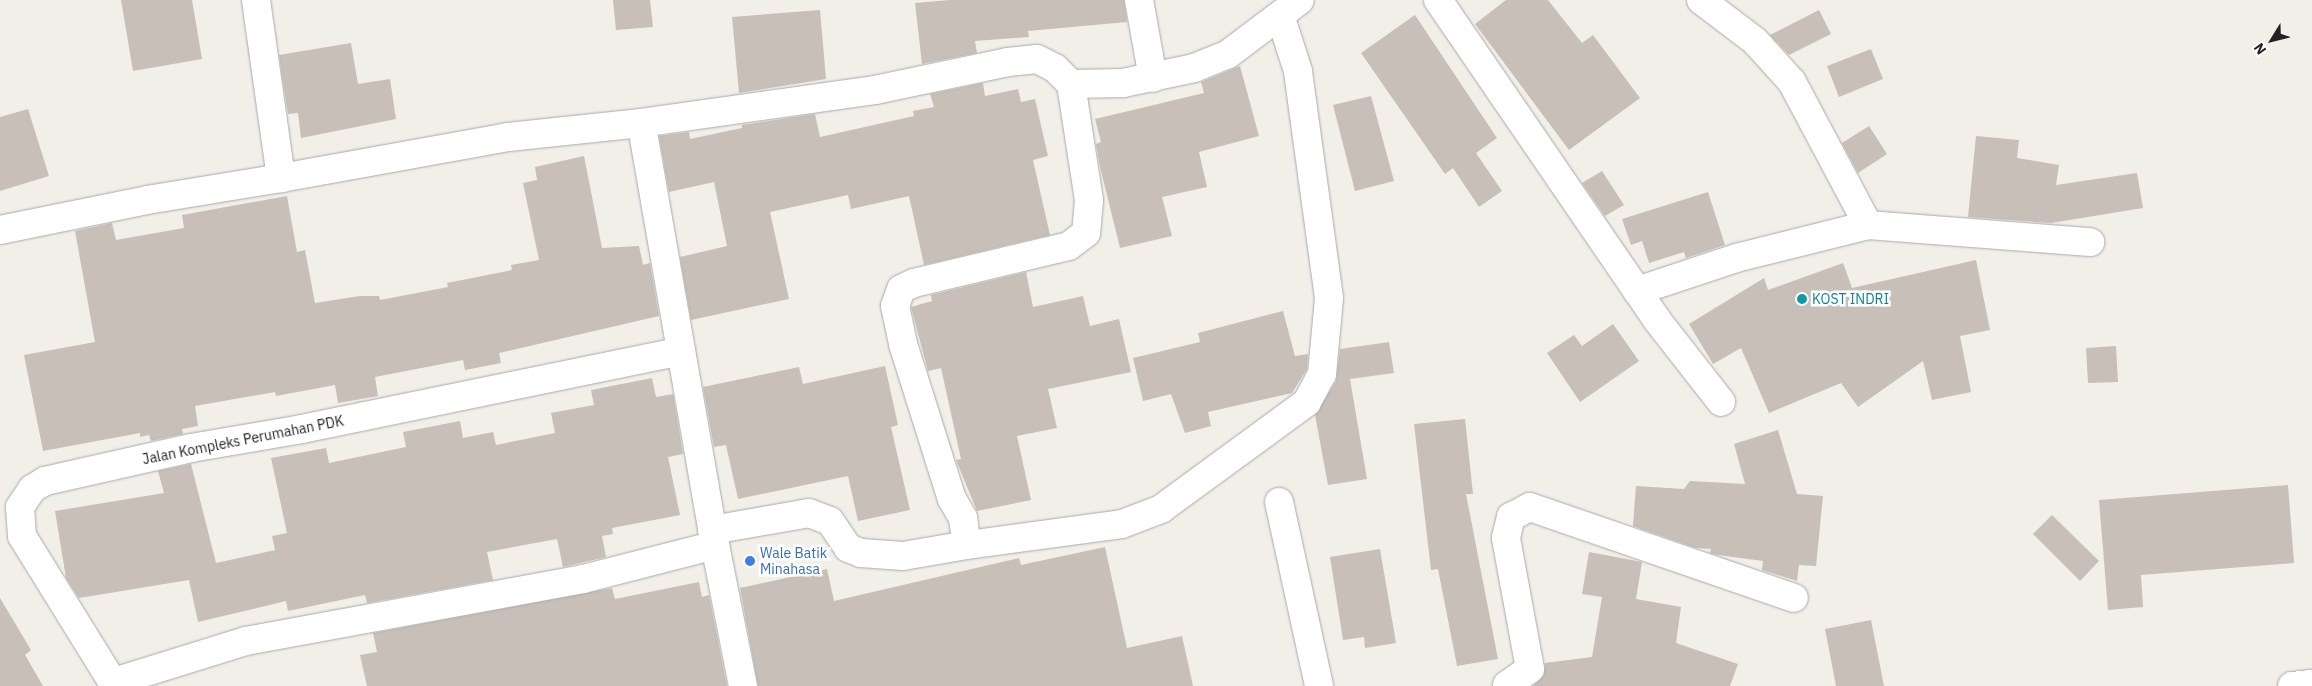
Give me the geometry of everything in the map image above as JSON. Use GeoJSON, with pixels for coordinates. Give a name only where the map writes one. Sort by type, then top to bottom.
{"type":"FeatureCollection","features":[{"type":"Feature","properties":{"kind":"street"},"geometry":{"type":"LineString","coordinates":[[256,0],[281,178]]}},
{"type":"Feature","properties":{"kind":"street"},"geometry":{"type":"LineString","coordinates":[[1139,0],[1153,78]]}},
{"type":"Feature","properties":{"kind":"street"},"geometry":{"type":"LineString","coordinates":[[1438,0],[1637,291],[1721,402]]}},
{"type":"Feature","properties":{"kind":"street"},"geometry":{"type":"LineString","coordinates":[[1701,0],[1754,41],[1792,82],[1868,225]]}},
{"type":"Feature","properties":{"kind":"street"},"geometry":{"type":"LineString","coordinates":[[115,684],[246,641],[573,581],[713,537],[809,513],[830,521],[848,548],[861,553],[903,556],[967,545],[1122,524],[1161,508],[1307,402],[1322,374],[1327,353],[1329,298],[1290,9],[1227,56],[1153,78],[1123,83],[1070,84]]}},
{"type":"Feature","properties":{"kind":"street"},"geometry":{"type":"LineString","coordinates":[[0,230],[138,201],[281,178],[508,137],[641,123],[875,90],[1037,59],[1055,68],[1070,84],[1089,200],[1086,233],[1069,246],[914,283],[901,289],[896,300],[903,344],[952,499],[963,518],[967,545]]}},
{"type":"Feature","properties":{"kind":"street"},"geometry":{"type":"LineString","coordinates":[[641,123],[713,537],[744,686]]}},
{"type":"Feature","properties":{"kind":"street"},"geometry":{"type":"LineString","coordinates":[[1637,291],[1736,258],[1868,225],[2090,242]]}},
{"type":"Feature","properties":{"kind":"street","name":"Jalan Kompleks Perumahan PDK"},"geometry":{"type":"LineString","coordinates":[[115,684],[22,536],[20,507],[32,489],[45,481],[191,448],[681,351]]}},
{"type":"Feature","properties":{"kind":"street"},"geometry":{"type":"LineString","coordinates":[[1279,502],[1320,686]]}},
{"type":"Feature","properties":{"kind":"street"},"geometry":{"type":"LineString","coordinates":[[1504,686],[1530,669],[1506,538],[1511,518],[1530,508],[1794,598]]}},
{"type":"Feature","properties":{"kind":"street"},"geometry":{"type":"LineString","coordinates":[[2292,686],[2312,684]]}},
{"type":"Feature","properties":{"kind":"building"},"geometry":{"type":"Polygon","coordinates":[[[121,0],[192,0],[202,59],[133,71],[121,0]]]}},
{"type":"Feature","properties":{"kind":"building"},"geometry":{"type":"Polygon","coordinates":[[[613,0],[650,0],[653,27],[616,30],[613,0]]]}},
{"type":"Feature","properties":{"kind":"building"},"geometry":{"type":"Polygon","coordinates":[[[950,0],[1124,0],[1127,22],[1028,31],[1029,37],[975,41],[977,53],[922,64],[915,3],[950,0]]]}},
{"type":"Feature","properties":{"kind":"building"},"geometry":{"type":"Polygon","coordinates":[[[1506,0],[1548,0],[1582,43],[1593,35],[1640,98],[1569,150],[1475,24],[1506,0]]]}},
{"type":"Feature","properties":{"kind":"building"},"geometry":{"type":"Polygon","coordinates":[[[820,10],[826,79],[739,93],[732,17],[820,10]]]}},
{"type":"Feature","properties":{"kind":"building"},"geometry":{"type":"Polygon","coordinates":[[[1819,10],[1831,34],[1789,55],[1770,35],[1819,10]]]}},
{"type":"Feature","properties":{"kind":"building"},"geometry":{"type":"Polygon","coordinates":[[[1415,15],[1497,138],[1476,153],[1502,191],[1479,207],[1453,168],[1445,174],[1361,53],[1415,15]]]}},
{"type":"Feature","properties":{"kind":"building"},"geometry":{"type":"Polygon","coordinates":[[[351,43],[358,84],[390,79],[396,119],[301,138],[298,113],[288,114],[279,55],[351,43]]]}},
{"type":"Feature","properties":{"kind":"building"},"geometry":{"type":"Polygon","coordinates":[[[1871,49],[1883,79],[1839,97],[1827,66],[1871,49]]]}},
{"type":"Feature","properties":{"kind":"building"},"geometry":{"type":"Polygon","coordinates":[[[1240,66],[1259,136],[1199,152],[1207,187],[1162,197],[1172,236],[1120,248],[1100,167],[1096,144],[1101,142],[1095,119],[1204,93],[1201,82],[1240,66]]]}},
{"type":"Feature","properties":{"kind":"building"},"geometry":{"type":"Polygon","coordinates":[[[983,83],[985,96],[1018,89],[1021,102],[1035,99],[1048,156],[1033,160],[1050,235],[924,265],[909,196],[851,209],[848,195],[770,212],[789,299],[691,320],[680,257],[727,246],[714,182],[669,192],[659,136],[689,132],[690,139],[742,128],[742,125],[815,114],[820,137],[914,116],[913,111],[934,107],[930,94],[983,83]]]}},
{"type":"Feature","properties":{"kind":"building"},"geometry":{"type":"Polygon","coordinates":[[[1371,96],[1394,181],[1355,191],[1333,105],[1371,96]]]}},
{"type":"Feature","properties":{"kind":"building"},"geometry":{"type":"Polygon","coordinates":[[[28,109],[49,176],[0,191],[0,117],[28,109]]]}},
{"type":"Feature","properties":{"kind":"building"},"geometry":{"type":"Polygon","coordinates":[[[1869,126],[1887,154],[1858,173],[1842,143],[1869,126]]]}},
{"type":"Feature","properties":{"kind":"building"},"geometry":{"type":"Polygon","coordinates":[[[1976,136],[2019,140],[2017,158],[2059,165],[2056,185],[2137,173],[2143,208],[2051,223],[1968,217],[1976,136]]]}},
{"type":"Feature","properties":{"kind":"building"},"geometry":{"type":"Polygon","coordinates":[[[584,156],[602,248],[639,246],[643,265],[650,263],[659,316],[499,353],[501,363],[465,370],[463,360],[375,377],[378,396],[338,403],[335,385],[276,396],[275,392],[195,406],[198,426],[182,429],[183,434],[151,441],[149,435],[140,437],[140,433],[43,451],[24,355],[95,342],[75,231],[112,223],[116,240],[184,228],[182,215],[287,196],[297,252],[305,250],[315,303],[360,296],[379,296],[380,300],[448,287],[447,283],[512,270],[511,265],[539,260],[523,183],[537,180],[535,167],[584,156]]]}},
{"type":"Feature","properties":{"kind":"building"},"geometry":{"type":"Polygon","coordinates":[[[1602,171],[1624,205],[1605,216],[1582,183],[1602,171]]]}},
{"type":"Feature","properties":{"kind":"building"},"geometry":{"type":"Polygon","coordinates":[[[1708,192],[1725,245],[1686,258],[1684,252],[1649,263],[1642,241],[1631,245],[1622,219],[1708,192]]]}},
{"type":"Feature","properties":{"kind":"building"},"geometry":{"type":"Polygon","coordinates":[[[1976,260],[1990,330],[1960,336],[1971,392],[1932,400],[1923,361],[1858,407],[1841,383],[1769,413],[1741,348],[1713,364],[1689,324],[1764,278],[1768,290],[1843,263],[1852,288],[1976,260]]]}},
{"type":"Feature","properties":{"kind":"building"},"geometry":{"type":"Polygon","coordinates":[[[1026,272],[1033,307],[1083,296],[1090,326],[1119,319],[1131,372],[1048,389],[1057,428],[1017,436],[1031,500],[977,511],[956,460],[961,459],[941,368],[928,371],[911,307],[932,301],[931,295],[1026,272]]]}},
{"type":"Feature","properties":{"kind":"building"},"geometry":{"type":"Polygon","coordinates":[[[1283,311],[1295,356],[1308,354],[1307,369],[1292,393],[1208,412],[1211,426],[1185,433],[1171,394],[1143,401],[1133,358],[1200,342],[1198,333],[1283,311]]]}},
{"type":"Feature","properties":{"kind":"building"},"geometry":{"type":"Polygon","coordinates":[[[1613,324],[1639,361],[1580,402],[1547,353],[1574,335],[1582,346],[1613,324]]]}},
{"type":"Feature","properties":{"kind":"building"},"geometry":{"type":"Polygon","coordinates":[[[1389,342],[1394,373],[1350,379],[1367,479],[1328,485],[1315,415],[1336,381],[1340,349],[1389,342]]]}},
{"type":"Feature","properties":{"kind":"building"},"geometry":{"type":"Polygon","coordinates":[[[2116,346],[2118,382],[2088,383],[2086,348],[2116,346]]]}},
{"type":"Feature","properties":{"kind":"building"},"geometry":{"type":"Polygon","coordinates":[[[885,366],[898,425],[891,427],[910,510],[858,521],[848,476],[738,499],[726,445],[714,447],[703,387],[799,367],[803,384],[885,366]]]}},
{"type":"Feature","properties":{"kind":"building"},"geometry":{"type":"Polygon","coordinates":[[[652,378],[656,397],[673,394],[683,454],[668,457],[680,515],[612,528],[613,534],[602,536],[606,557],[563,567],[557,539],[487,552],[493,580],[367,603],[365,595],[288,611],[286,601],[198,622],[189,580],[79,598],[66,578],[55,511],[164,493],[158,471],[191,464],[216,563],[275,550],[272,536],[287,533],[271,458],[326,448],[329,463],[406,447],[403,432],[460,421],[463,438],[493,432],[496,445],[555,433],[551,413],[594,405],[591,390],[652,378]]]}},
{"type":"Feature","properties":{"kind":"building"},"geometry":{"type":"Polygon","coordinates":[[[1465,419],[1473,494],[1466,494],[1498,659],[1457,666],[1438,569],[1431,570],[1414,424],[1465,419]]]}},
{"type":"Feature","properties":{"kind":"building"},"geometry":{"type":"Polygon","coordinates":[[[1778,430],[1797,494],[1823,496],[1816,566],[1799,565],[1797,581],[1762,570],[1763,561],[1710,553],[1711,549],[1696,548],[1633,526],[1636,486],[1684,489],[1690,481],[1745,484],[1734,444],[1778,430]]]}},
{"type":"Feature","properties":{"kind":"building"},"geometry":{"type":"Polygon","coordinates":[[[2288,485],[2294,563],[2141,575],[2143,607],[2108,610],[2099,500],[2288,485]]]}},
{"type":"Feature","properties":{"kind":"building"},"geometry":{"type":"Polygon","coordinates":[[[2052,515],[2099,561],[2080,581],[2033,534],[2052,515]]]}},
{"type":"Feature","properties":{"kind":"building"},"geometry":{"type":"Polygon","coordinates":[[[1105,547],[1127,648],[1182,636],[1193,686],[758,686],[740,588],[827,569],[834,601],[1019,558],[1021,565],[1105,547]]]}},
{"type":"Feature","properties":{"kind":"building"},"geometry":{"type":"Polygon","coordinates":[[[1380,549],[1396,643],[1365,648],[1364,637],[1343,640],[1330,557],[1380,549]]]}},
{"type":"Feature","properties":{"kind":"building"},"geometry":{"type":"Polygon","coordinates":[[[1589,552],[1642,562],[1636,599],[1681,607],[1676,643],[1738,664],[1730,686],[1533,686],[1544,675],[1545,663],[1592,657],[1602,597],[1582,594],[1589,552]]]}},
{"type":"Feature","properties":{"kind":"building"},"geometry":{"type":"Polygon","coordinates":[[[699,582],[702,597],[709,595],[727,686],[367,686],[360,655],[377,652],[373,633],[612,588],[615,599],[699,582]]]}},
{"type":"Feature","properties":{"kind":"building"},"geometry":{"type":"Polygon","coordinates":[[[0,598],[31,650],[25,655],[43,686],[0,686],[0,598]]]}},
{"type":"Feature","properties":{"kind":"building"},"geometry":{"type":"Polygon","coordinates":[[[1871,620],[1884,686],[1836,686],[1825,629],[1871,620]]]}},
{"type":"Feature","properties":{"kind":"place","name":"KOST INDRI"},"geometry":{"type":"Point","coordinates":[1802,299]}},
{"type":"Feature","properties":{"kind":"place","name":"Wale Batik Minahasa"},"geometry":{"type":"Point","coordinates":[750,561]}}]}
